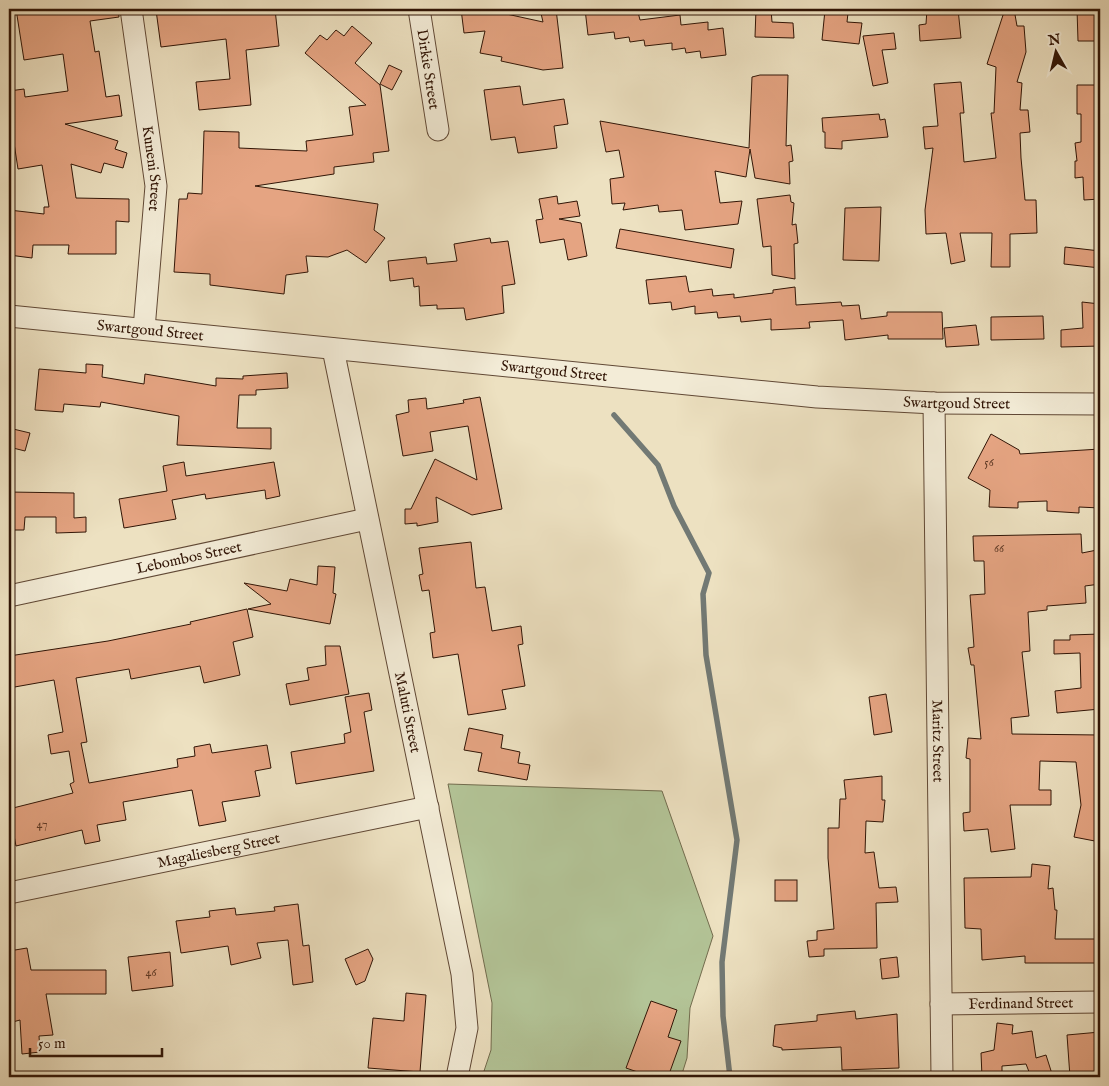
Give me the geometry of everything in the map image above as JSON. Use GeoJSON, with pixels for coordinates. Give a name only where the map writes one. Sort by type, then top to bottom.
{"type":"FeatureCollection","features":[{"type":"Feature","properties":{"kind":"street","name":"Kuneni Street"},"geometry":{"type":"LineString","coordinates":[[131,9],[157,192],[144,329]]}},
{"type":"Feature","properties":{"kind":"street","name":"Dirkie Street"},"geometry":{"type":"LineString","coordinates":[[419,9],[438,130]]}},
{"type":"Feature","properties":{"kind":"street","name":"Swartgoud Street"},"geometry":{"type":"LineString","coordinates":[[9,316],[702,387],[817,397],[934,403],[1100,404]]}},
{"type":"Feature","properties":{"kind":"street","name":"Maluti Street"},"geometry":{"type":"LineString","coordinates":[[333,349],[428,807],[466,1004],[467,1028],[457,1077]]}},
{"type":"Feature","properties":{"kind":"street","name":"Maritz Street"},"geometry":{"type":"LineString","coordinates":[[934,403],[942,1077]]}},
{"type":"Feature","properties":{"kind":"street","name":"Lebombos Street"},"geometry":{"type":"LineString","coordinates":[[9,596],[368,519]]}},
{"type":"Feature","properties":{"kind":"street","name":"Magaliesberg Street"},"geometry":{"type":"LineString","coordinates":[[9,893],[428,807]]}},
{"type":"Feature","properties":{"kind":"street","name":"Ferdinand Street"},"geometry":{"type":"LineString","coordinates":[[941,1004],[1100,1002]]}},
{"type":"Feature","properties":{"kind":"green space"},"geometry":{"type":"Polygon","coordinates":[[[448,784],[662,791],[713,936],[690,1008],[687,1058],[681,1077],[482,1077],[491,1050],[492,1003],[448,784]]]}},
{"type":"Feature","properties":{"kind":"building"},"geometry":{"type":"Polygon","coordinates":[[[16,9],[118,9],[119,17],[90,21],[95,52],[99,51],[106,97],[119,95],[122,116],[65,124],[118,141],[115,149],[127,153],[123,168],[104,163],[101,173],[71,164],[76,198],[129,199],[129,222],[116,221],[116,254],[68,254],[69,245],[33,245],[32,258],[9,255],[9,210],[44,214],[44,207],[49,207],[42,165],[18,169],[12,130],[9,131],[9,91],[24,89],[25,97],[68,91],[63,54],[24,60],[16,9]]]}},
{"type":"Feature","properties":{"kind":"building"},"geometry":{"type":"Polygon","coordinates":[[[275,9],[279,46],[246,50],[251,105],[199,110],[196,82],[230,79],[226,39],[161,47],[156,10],[275,9]]]}},
{"type":"Feature","properties":{"kind":"building"},"geometry":{"type":"Polygon","coordinates":[[[461,9],[501,9],[502,13],[543,22],[540,9],[556,9],[563,68],[543,70],[501,61],[502,57],[480,53],[485,31],[464,33],[461,9]]]}},
{"type":"Feature","properties":{"kind":"building"},"geometry":{"type":"Polygon","coordinates":[[[585,9],[625,9],[625,14],[638,12],[640,20],[680,15],[681,25],[708,22],[708,30],[723,28],[726,55],[701,58],[700,51],[686,53],[685,48],[672,50],[672,43],[645,46],[644,40],[630,42],[629,37],[615,39],[614,32],[588,35],[585,9]]]}},
{"type":"Feature","properties":{"kind":"building"},"geometry":{"type":"Polygon","coordinates":[[[756,9],[771,9],[772,22],[793,23],[794,38],[755,37],[756,9]]]}},
{"type":"Feature","properties":{"kind":"building"},"geometry":{"type":"Polygon","coordinates":[[[927,9],[958,9],[961,38],[920,41],[919,25],[926,24],[927,9]]]}},
{"type":"Feature","properties":{"kind":"building"},"geometry":{"type":"Polygon","coordinates":[[[1005,9],[1014,9],[1017,26],[1024,26],[1026,52],[1017,82],[1022,83],[1020,110],[1028,110],[1030,132],[1020,133],[1021,158],[1025,200],[1036,200],[1037,233],[1010,234],[1010,267],[991,267],[992,233],[960,233],[965,261],[951,264],[946,233],[926,234],[925,210],[933,148],[925,149],[923,127],[938,126],[934,84],[961,82],[964,113],[960,113],[964,162],[996,158],[991,113],[994,113],[996,67],[987,64],[1005,9]]]}},
{"type":"Feature","properties":{"kind":"building"},"geometry":{"type":"Polygon","coordinates":[[[1077,9],[1100,9],[1100,41],[1078,41],[1077,9]]]}},
{"type":"Feature","properties":{"kind":"building"},"geometry":{"type":"Polygon","coordinates":[[[825,10],[848,13],[847,22],[862,23],[859,44],[822,40],[825,10]]]}},
{"type":"Feature","properties":{"kind":"building"},"geometry":{"type":"Polygon","coordinates":[[[352,26],[372,43],[355,63],[380,85],[389,151],[373,153],[374,162],[334,167],[334,174],[255,186],[378,204],[374,230],[385,238],[366,263],[347,250],[328,257],[306,256],[308,272],[286,275],[284,294],[210,285],[210,274],[174,272],[179,199],[187,199],[188,193],[202,194],[204,131],[239,132],[239,148],[307,151],[306,141],[353,135],[349,107],[366,105],[305,53],[320,35],[327,40],[336,30],[344,36],[352,26]]]}},
{"type":"Feature","properties":{"kind":"building"},"geometry":{"type":"Polygon","coordinates":[[[894,33],[896,49],[882,50],[888,83],[873,86],[863,36],[894,33]]]}},
{"type":"Feature","properties":{"kind":"building"},"geometry":{"type":"Polygon","coordinates":[[[389,65],[402,71],[392,90],[380,84],[389,65]]]}},
{"type":"Feature","properties":{"kind":"building"},"geometry":{"type":"Polygon","coordinates":[[[760,75],[788,75],[786,146],[791,145],[793,161],[789,162],[790,184],[755,178],[750,149],[746,177],[715,171],[720,203],[742,201],[738,224],[685,230],[682,210],[659,212],[658,205],[623,210],[625,203],[612,204],[610,179],[624,177],[619,150],[606,152],[600,121],[749,148],[752,77],[760,75]]]}},
{"type":"Feature","properties":{"kind":"building"},"geometry":{"type":"Polygon","coordinates":[[[1077,85],[1100,85],[1100,199],[1084,200],[1083,177],[1075,178],[1075,161],[1077,161],[1075,143],[1081,142],[1081,114],[1077,114],[1077,85]]]}},
{"type":"Feature","properties":{"kind":"building"},"geometry":{"type":"Polygon","coordinates":[[[520,86],[523,105],[564,99],[568,124],[554,126],[557,148],[518,153],[515,137],[491,140],[484,90],[520,86]]]}},
{"type":"Feature","properties":{"kind":"building"},"geometry":{"type":"Polygon","coordinates":[[[879,114],[880,120],[885,119],[888,137],[842,141],[842,149],[825,148],[825,132],[823,132],[822,118],[879,114]]]}},
{"type":"Feature","properties":{"kind":"building"},"geometry":{"type":"Polygon","coordinates":[[[790,195],[791,202],[794,203],[792,225],[796,224],[798,243],[794,244],[795,279],[772,275],[771,246],[763,247],[757,199],[790,195]]]}},
{"type":"Feature","properties":{"kind":"building"},"geometry":{"type":"Polygon","coordinates":[[[557,196],[558,204],[577,201],[580,216],[559,219],[581,223],[587,256],[568,260],[564,239],[540,243],[536,220],[543,219],[539,199],[557,196]]]}},
{"type":"Feature","properties":{"kind":"building"},"geometry":{"type":"Polygon","coordinates":[[[881,207],[879,261],[843,260],[845,208],[881,207]]]}},
{"type":"Feature","properties":{"kind":"building"},"geometry":{"type":"Polygon","coordinates":[[[620,229],[734,249],[731,268],[616,248],[620,229]]]}},
{"type":"Feature","properties":{"kind":"building"},"geometry":{"type":"Polygon","coordinates":[[[490,238],[491,243],[508,241],[515,284],[502,286],[504,313],[466,320],[464,308],[437,309],[437,305],[420,306],[419,286],[414,287],[413,278],[390,281],[388,261],[426,257],[427,264],[457,261],[454,244],[490,238]]]}},
{"type":"Feature","properties":{"kind":"building"},"geometry":{"type":"Polygon","coordinates":[[[1065,247],[1100,251],[1100,268],[1064,264],[1065,247]]]}},
{"type":"Feature","properties":{"kind":"building"},"geometry":{"type":"Polygon","coordinates":[[[686,276],[689,292],[712,289],[713,296],[734,294],[734,298],[773,293],[773,290],[795,287],[796,305],[841,302],[842,306],[859,305],[861,319],[887,316],[887,312],[942,312],[943,339],[888,339],[888,335],[845,340],[843,320],[809,322],[810,328],[771,330],[771,319],[741,322],[740,316],[718,318],[717,312],[695,314],[695,306],[672,310],[671,302],[649,304],[646,280],[686,276]]]}},
{"type":"Feature","properties":{"kind":"building"},"geometry":{"type":"Polygon","coordinates":[[[1082,302],[1100,304],[1100,346],[1061,347],[1061,330],[1083,328],[1082,302]]]}},
{"type":"Feature","properties":{"kind":"building"},"geometry":{"type":"Polygon","coordinates":[[[1043,316],[1044,339],[991,340],[991,317],[1043,316]]]}},
{"type":"Feature","properties":{"kind":"building"},"geometry":{"type":"Polygon","coordinates":[[[976,325],[979,345],[946,347],[944,328],[976,325]]]}},
{"type":"Feature","properties":{"kind":"building"},"geometry":{"type":"Polygon","coordinates":[[[86,364],[103,365],[102,377],[144,384],[145,374],[216,386],[216,378],[243,379],[243,376],[287,373],[288,388],[256,390],[256,395],[239,395],[237,428],[271,428],[271,449],[177,445],[179,416],[101,402],[100,407],[64,404],[63,412],[35,410],[39,369],[86,373],[86,364]]]}},
{"type":"Feature","properties":{"kind":"building"},"geometry":{"type":"Polygon","coordinates":[[[480,397],[502,509],[472,515],[436,497],[438,522],[417,526],[417,523],[405,524],[405,509],[411,509],[435,459],[477,480],[468,426],[430,432],[433,451],[403,456],[396,415],[409,412],[408,400],[426,398],[427,409],[464,403],[463,400],[480,397]]]}},
{"type":"Feature","properties":{"kind":"building"},"geometry":{"type":"Polygon","coordinates":[[[9,428],[30,433],[25,451],[9,447],[9,428]]]}},
{"type":"Feature","properties":{"kind":"building"},"geometry":{"type":"Polygon","coordinates":[[[991,434],[1019,450],[1020,454],[1100,449],[1100,508],[1079,507],[1079,513],[1047,511],[1047,501],[1018,502],[1018,508],[989,507],[990,490],[968,478],[991,434]]]}},
{"type":"Feature","properties":{"kind":"building"},"geometry":{"type":"Polygon","coordinates":[[[184,462],[186,476],[274,462],[280,496],[266,499],[265,490],[206,499],[205,494],[172,500],[176,519],[124,528],[119,499],[167,491],[163,466],[184,462]]]}},
{"type":"Feature","properties":{"kind":"building"},"geometry":{"type":"Polygon","coordinates":[[[9,492],[74,493],[74,518],[86,517],[86,532],[56,533],[56,517],[25,517],[24,530],[9,530],[9,492]]]}},
{"type":"Feature","properties":{"kind":"building"},"geometry":{"type":"Polygon","coordinates":[[[1081,534],[1082,553],[1097,550],[1100,562],[1100,584],[1085,586],[1086,603],[1047,606],[1047,610],[1028,612],[1030,651],[1022,652],[1029,716],[1011,718],[1012,734],[1100,735],[1100,842],[1074,837],[1081,805],[1076,762],[1040,761],[1039,790],[1051,790],[1051,805],[1010,805],[1015,849],[991,852],[988,829],[964,831],[963,813],[970,812],[970,759],[966,758],[968,738],[981,739],[974,665],[971,665],[968,648],[974,647],[970,595],[985,594],[984,561],[974,561],[973,536],[1081,534]]]}},
{"type":"Feature","properties":{"kind":"building"},"geometry":{"type":"Polygon","coordinates":[[[471,542],[476,588],[485,587],[492,631],[521,626],[523,644],[518,645],[525,686],[502,690],[506,709],[468,715],[458,654],[433,658],[430,633],[435,632],[429,590],[422,591],[419,575],[423,574],[419,548],[471,542]]]}},
{"type":"Feature","properties":{"kind":"building"},"geometry":{"type":"Polygon","coordinates":[[[318,566],[335,567],[333,593],[336,594],[330,624],[248,609],[271,604],[244,583],[287,591],[290,579],[317,585],[318,566]]]}},
{"type":"Feature","properties":{"kind":"building"},"geometry":{"type":"Polygon","coordinates":[[[247,609],[253,637],[233,642],[240,675],[204,683],[200,666],[131,679],[129,669],[76,678],[87,742],[81,743],[89,783],[178,767],[177,759],[195,756],[194,747],[210,744],[212,753],[267,745],[271,768],[255,771],[260,796],[222,802],[226,821],[199,826],[192,790],[123,802],[126,820],[97,825],[100,841],[85,844],[82,830],[16,846],[9,809],[73,793],[70,784],[74,782],[69,751],[51,754],[48,735],[63,732],[54,680],[9,688],[9,656],[108,641],[191,624],[190,622],[247,609]]]}},
{"type":"Feature","properties":{"kind":"building"},"geometry":{"type":"Polygon","coordinates":[[[1100,634],[1100,709],[1057,713],[1055,691],[1081,688],[1080,653],[1054,654],[1054,640],[1070,640],[1070,635],[1100,634]]]}},
{"type":"Feature","properties":{"kind":"building"},"geometry":{"type":"Polygon","coordinates":[[[325,646],[340,646],[349,694],[290,705],[286,684],[309,680],[307,668],[326,665],[325,646]]]}},
{"type":"Feature","properties":{"kind":"building"},"geometry":{"type":"Polygon","coordinates":[[[369,693],[372,710],[364,712],[374,771],[296,784],[291,752],[345,743],[344,734],[351,732],[345,697],[369,693]]]}},
{"type":"Feature","properties":{"kind":"building"},"geometry":{"type":"Polygon","coordinates":[[[886,694],[892,732],[874,735],[869,697],[886,694]]]}},
{"type":"Feature","properties":{"kind":"building"},"geometry":{"type":"Polygon","coordinates":[[[469,728],[503,735],[501,748],[520,752],[518,763],[530,765],[527,780],[478,771],[482,753],[464,750],[469,728]]]}},
{"type":"Feature","properties":{"kind":"building"},"geometry":{"type":"Polygon","coordinates":[[[882,776],[882,800],[885,800],[883,822],[866,821],[865,853],[874,852],[879,888],[896,887],[898,902],[876,903],[877,948],[824,949],[824,956],[809,957],[807,941],[817,940],[817,931],[834,929],[828,858],[828,828],[839,828],[840,799],[846,799],[844,780],[882,776]]]}},
{"type":"Feature","properties":{"kind":"building"},"geometry":{"type":"Polygon","coordinates":[[[1032,864],[1050,866],[1048,889],[1053,888],[1055,910],[1057,910],[1055,939],[1098,939],[1100,963],[1025,963],[1025,956],[982,960],[981,929],[965,928],[964,878],[1031,877],[1032,864]]]}},
{"type":"Feature","properties":{"kind":"building"},"geometry":{"type":"Polygon","coordinates":[[[775,880],[797,880],[797,901],[775,901],[775,880]]]}},
{"type":"Feature","properties":{"kind":"building"},"geometry":{"type":"Polygon","coordinates":[[[298,904],[303,946],[309,945],[313,982],[293,985],[288,940],[257,943],[261,958],[231,965],[228,946],[181,953],[176,921],[210,917],[209,911],[235,908],[236,915],[275,911],[274,907],[298,904]]]}},
{"type":"Feature","properties":{"kind":"building"},"geometry":{"type":"Polygon","coordinates":[[[27,948],[31,970],[106,970],[106,994],[46,994],[53,1035],[39,1036],[40,1052],[22,1054],[20,1020],[9,1023],[9,951],[27,948]]]}},
{"type":"Feature","properties":{"kind":"building"},"geometry":{"type":"Polygon","coordinates":[[[368,949],[373,959],[365,981],[356,985],[345,959],[368,949]]]}},
{"type":"Feature","properties":{"kind":"building"},"geometry":{"type":"Polygon","coordinates":[[[170,952],[173,986],[132,991],[128,957],[170,952]]]}},
{"type":"Feature","properties":{"kind":"building"},"geometry":{"type":"Polygon","coordinates":[[[897,957],[899,977],[882,979],[880,959],[897,957]]]}},
{"type":"Feature","properties":{"kind":"building"},"geometry":{"type":"Polygon","coordinates":[[[406,993],[426,995],[420,1072],[368,1068],[373,1018],[404,1021],[406,993]]]}},
{"type":"Feature","properties":{"kind":"building"},"geometry":{"type":"Polygon","coordinates":[[[651,1001],[677,1010],[668,1037],[681,1041],[668,1077],[652,1077],[626,1068],[651,1001]]]}},
{"type":"Feature","properties":{"kind":"building"},"geometry":{"type":"Polygon","coordinates":[[[855,1011],[856,1019],[897,1014],[899,1068],[842,1070],[841,1047],[782,1050],[782,1048],[773,1046],[775,1025],[817,1021],[817,1015],[855,1011]]]}},
{"type":"Feature","properties":{"kind":"building"},"geometry":{"type":"Polygon","coordinates":[[[997,1023],[1013,1025],[1012,1034],[1032,1031],[1036,1058],[1046,1055],[1053,1077],[1031,1077],[1026,1064],[1002,1066],[1002,1077],[982,1077],[981,1053],[994,1050],[997,1023]]]}},
{"type":"Feature","properties":{"kind":"building"},"geometry":{"type":"Polygon","coordinates":[[[1100,1032],[1100,1076],[1070,1077],[1067,1035],[1100,1032]]]}},
{"type":"Feature","properties":{"kind":"waterway"},"geometry":{"type":"LineString","coordinates":[[614,415],[658,465],[674,506],[709,573],[703,594],[706,655],[737,840],[722,962],[723,1016],[730,1077]]}}]}
